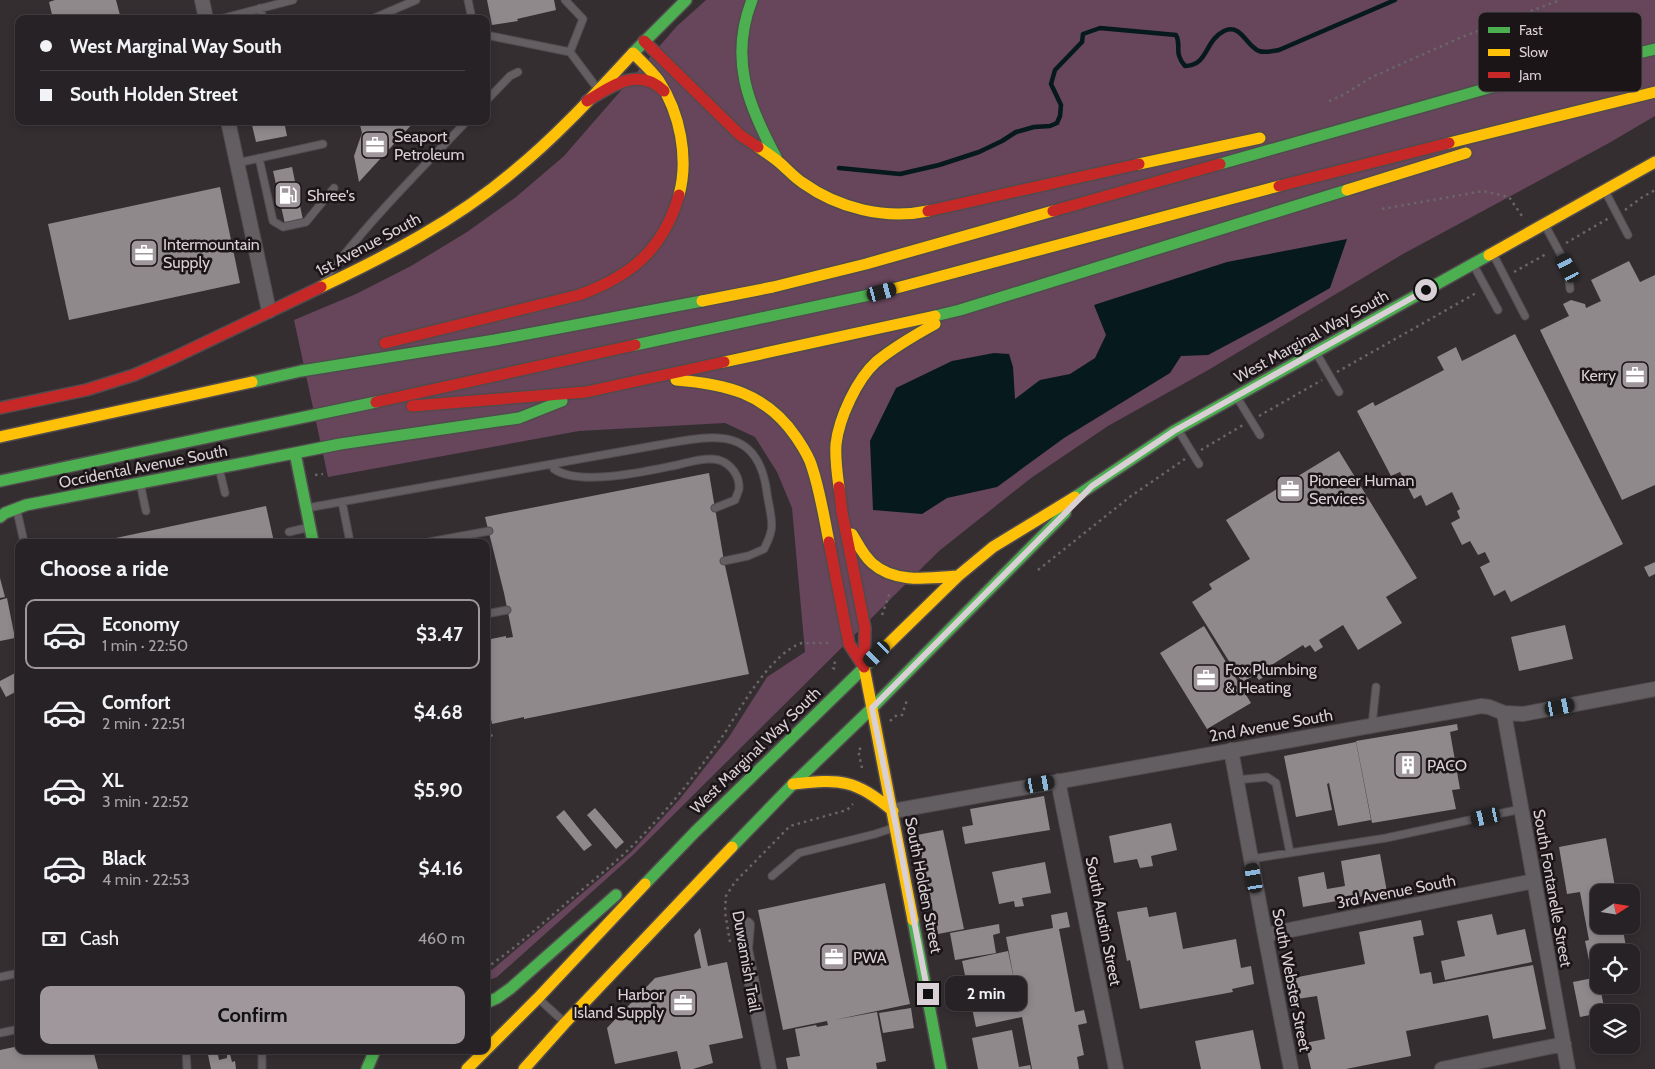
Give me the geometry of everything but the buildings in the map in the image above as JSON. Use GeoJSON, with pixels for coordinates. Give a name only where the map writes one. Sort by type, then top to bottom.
{"type":"FeatureCollection","features":[{"type":"Feature","properties":{"kind":"main road","name":"1st Avenue South"},"geometry":{"type":"LineString","coordinates":[[0,408],[114,382],[193,349],[383,257],[422,235],[459,212],[525,162],[686,0]]}},
{"type":"Feature","properties":{"kind":"main road"},"geometry":{"type":"LineString","coordinates":[[752,0],[743,33],[742,57],[746,87],[756,118],[778,161]]}},
{"type":"Feature","properties":{"kind":"main road"},"geometry":{"type":"LineString","coordinates":[[644,41],[740,135],[778,161],[801,182],[816,192],[841,204],[862,210],[892,213],[921,212],[1276,134]]}},
{"type":"Feature","properties":{"kind":"main road"},"geometry":{"type":"LineString","coordinates":[[1642,52],[1655,49]]}},
{"type":"Feature","properties":{"kind":"main road"},"geometry":{"type":"LineString","coordinates":[[376,345],[579,295],[600,288],[634,266],[650,251],[662,235],[672,215],[679,192],[682,144],[678,124],[658,79],[633,53]]}},
{"type":"Feature","properties":{"kind":"main road"},"geometry":{"type":"LineString","coordinates":[[587,101],[612,86],[632,79],[652,81],[665,92]]}},
{"type":"Feature","properties":{"kind":"main road"},"geometry":{"type":"LineString","coordinates":[[1315,126],[1478,90]]}},
{"type":"Feature","properties":{"kind":"main road"},"geometry":{"type":"LineString","coordinates":[[0,437],[301,371],[495,340],[773,287],[866,264],[1478,91]]}},
{"type":"Feature","properties":{"kind":"main road"},"geometry":{"type":"LineString","coordinates":[[0,481],[331,412],[501,373],[882,292],[1359,165],[1655,92]]}},
{"type":"Feature","properties":{"kind":"main road"},"geometry":{"type":"LineString","coordinates":[[331,412],[586,392],[960,310],[1444,161],[1565,115]]}},
{"type":"Feature","properties":{"kind":"main road","name":"West Marginal Way South"},"geometry":{"type":"LineString","coordinates":[[490,1046],[695,832],[958,576],[993,547],[1092,486],[1178,429],[1655,162]]}},
{"type":"Feature","properties":{"kind":"main road"},"geometry":{"type":"LineString","coordinates":[[864,666],[865,628],[842,512],[837,473],[836,444],[843,417],[855,389],[875,363],[909,338],[960,310]]}},
{"type":"Feature","properties":{"kind":"main road"},"geometry":{"type":"LineString","coordinates":[[301,371],[308,362],[347,352]]}},
{"type":"Feature","properties":{"kind":"main road"},"geometry":{"type":"LineString","coordinates":[[653,378],[704,382],[731,388],[754,398],[772,410],[787,424],[804,449],[812,466],[820,496],[849,644],[864,666]]}},
{"type":"Feature","properties":{"kind":"main road","name":"Occidental Avenue South"},"geometry":{"type":"LineString","coordinates":[[0,517],[17,508],[340,444],[519,418],[586,392]]}},
{"type":"Feature","properties":{"kind":"main road"},"geometry":{"type":"LineString","coordinates":[[295,453],[312,539]]}},
{"type":"Feature","properties":{"kind":"main road","name":"West Marginal Way South"},"geometry":{"type":"LineString","coordinates":[[524,1069],[565,1023],[793,784],[872,708],[1092,486]]}},
{"type":"Feature","properties":{"kind":"main road"},"geometry":{"type":"LineString","coordinates":[[842,512],[858,548],[869,561],[880,569],[897,576],[912,578],[958,576]]}},
{"type":"Feature","properties":{"kind":"main road","name":"South Holden Street"},"geometry":{"type":"LineString","coordinates":[[864,666],[942,1069]]}},
{"type":"Feature","properties":{"kind":"main road"},"geometry":{"type":"LineString","coordinates":[[793,784],[835,782],[858,786],[893,810]]}},
{"type":"Feature","properties":{"kind":"main road"},"geometry":{"type":"LineString","coordinates":[[636,878],[695,832]]}},
{"type":"Feature","properties":{"kind":"main road"},"geometry":{"type":"LineString","coordinates":[[490,1002],[503,994],[546,959],[622,890]]}},
{"type":"Feature","properties":{"kind":"main road"},"geometry":{"type":"LineString","coordinates":[[367,1069],[373,1054]]}},
{"type":"Feature","properties":{"kind":"main road","name":"West Marginal Way South"},"geometry":{"type":"LineString","coordinates":[[467,1069],[482,1054]]}},
{"type":"Feature","properties":{"kind":"street"},"geometry":{"type":"LineString","coordinates":[[202,0],[205,15]]}},
{"type":"Feature","properties":{"kind":"street"},"geometry":{"type":"LineString","coordinates":[[229,125],[269,311]]}},
{"type":"Feature","properties":{"kind":"street","name":"2nd Avenue South"},"geometry":{"type":"LineString","coordinates":[[893,810],[1481,706],[1496,709],[1504,714],[1523,714],[1655,689]]}},
{"type":"Feature","properties":{"kind":"street","name":"South Fontanelle Street"},"geometry":{"type":"LineString","coordinates":[[1504,714],[1568,1069]]}},
{"type":"Feature","properties":{"kind":"street","name":"South Webster Street"},"geometry":{"type":"LineString","coordinates":[[1231,750],[1291,1069]]}},
{"type":"Feature","properties":{"kind":"street","name":"South Austin Street"},"geometry":{"type":"LineString","coordinates":[[1058,781],[1116,1069]]}},
{"type":"Feature","properties":{"kind":"street","name":"3rd Avenue South"},"geometry":{"type":"LineString","coordinates":[[1265,935],[1534,881]]}},
{"type":"Feature","properties":{"kind":"street"},"geometry":{"type":"LineString","coordinates":[[747,925],[746,949],[769,1069]]}},
{"type":"Feature","properties":{"kind":"street"},"geometry":{"type":"LineString","coordinates":[[1442,1069],[1564,1044]]}},
{"type":"Feature","properties":{"kind":"lane"},"geometry":{"type":"LineString","coordinates":[[235,15],[293,0]]}},
{"type":"Feature","properties":{"kind":"lane"},"geometry":{"type":"LineString","coordinates":[[381,15],[416,0]]}},
{"type":"Feature","properties":{"kind":"lane"},"geometry":{"type":"LineString","coordinates":[[468,0],[471,15]]}},
{"type":"Feature","properties":{"kind":"lane"},"geometry":{"type":"LineString","coordinates":[[565,0],[583,20],[570,52]]}},
{"type":"Feature","properties":{"kind":"lane"},"geometry":{"type":"LineString","coordinates":[[260,8],[262,15]]}},
{"type":"Feature","properties":{"kind":"lane"},"geometry":{"type":"LineString","coordinates":[[490,36],[570,52],[598,90]]}},
{"type":"Feature","properties":{"kind":"lane"},"geometry":{"type":"LineString","coordinates":[[490,97],[510,76],[518,72]]}},
{"type":"Feature","properties":{"kind":"lane"},"geometry":{"type":"LineString","coordinates":[[316,290],[347,249],[463,125]]}},
{"type":"Feature","properties":{"kind":"lane"},"geometry":{"type":"LineString","coordinates":[[237,164],[323,144]]}},
{"type":"Feature","properties":{"kind":"lane"},"geometry":{"type":"LineString","coordinates":[[259,158],[273,221],[283,228],[306,222],[334,188]]}},
{"type":"Feature","properties":{"kind":"lane"},"geometry":{"type":"LineString","coordinates":[[1605,191],[1628,235]]}},
{"type":"Feature","properties":{"kind":"lane"},"geometry":{"type":"LineString","coordinates":[[1545,224],[1568,268],[1570,290]]}},
{"type":"Feature","properties":{"kind":"lane"},"geometry":{"type":"LineString","coordinates":[[1493,253],[1525,316]]}},
{"type":"Feature","properties":{"kind":"lane"},"geometry":{"type":"LineString","coordinates":[[1473,264],[1498,310]]}},
{"type":"Feature","properties":{"kind":"lane"},"geometry":{"type":"LineString","coordinates":[[1316,352],[1339,392]]}},
{"type":"Feature","properties":{"kind":"lane"},"geometry":{"type":"LineString","coordinates":[[1237,396],[1260,435]]}},
{"type":"Feature","properties":{"kind":"lane"},"geometry":{"type":"LineString","coordinates":[[1178,429],[1200,464]]}},
{"type":"Feature","properties":{"kind":"lane"},"geometry":{"type":"LineString","coordinates":[[306,508],[699,438],[721,438],[742,443],[757,458],[766,486],[772,529],[764,549],[748,556],[724,561]]}},
{"type":"Feature","properties":{"kind":"lane"},"geometry":{"type":"LineString","coordinates":[[552,464],[559,473],[592,478],[658,469],[704,459],[718,460],[728,464],[736,472],[739,488],[735,500],[715,508]]}},
{"type":"Feature","properties":{"kind":"lane"},"geometry":{"type":"LineString","coordinates":[[219,468],[225,493]]}},
{"type":"Feature","properties":{"kind":"lane"},"geometry":{"type":"LineString","coordinates":[[140,483],[146,511]]}},
{"type":"Feature","properties":{"kind":"lane"},"geometry":{"type":"LineString","coordinates":[[342,502],[349,539]]}},
{"type":"Feature","properties":{"kind":"lane"},"geometry":{"type":"LineString","coordinates":[[17,508],[23,539]]}},
{"type":"Feature","properties":{"kind":"lane"},"geometry":{"type":"LineString","coordinates":[[288,532],[310,527]]}},
{"type":"Feature","properties":{"kind":"lane"},"geometry":{"type":"LineString","coordinates":[[445,539],[489,531]]}},
{"type":"Feature","properties":{"kind":"lane"},"geometry":{"type":"LineString","coordinates":[[490,613],[508,610]]}},
{"type":"Feature","properties":{"kind":"lane"},"geometry":{"type":"LineString","coordinates":[[1372,725],[1376,687]]}},
{"type":"Feature","properties":{"kind":"lane"},"geometry":{"type":"LineString","coordinates":[[1236,780],[1267,777],[1276,783],[1290,853]]}},
{"type":"Feature","properties":{"kind":"lane"},"geometry":{"type":"LineString","coordinates":[[1251,860],[1386,838],[1522,809]]}},
{"type":"Feature","properties":{"kind":"lane"},"geometry":{"type":"LineString","coordinates":[[772,876],[799,853],[875,834],[896,826]]}},
{"type":"Feature","properties":{"kind":"lane"},"geometry":{"type":"LineString","coordinates":[[0,977],[15,974]]}},
{"type":"Feature","properties":{"kind":"lane"},"geometry":{"type":"LineString","coordinates":[[538,998],[565,1023]]}},
{"type":"Feature","properties":{"kind":"lane"},"geometry":{"type":"LineString","coordinates":[[0,1034],[15,1030]]}},
{"type":"Feature","properties":{"kind":"lane"},"geometry":{"type":"LineString","coordinates":[[186,1054],[186,1069]]}},
{"type":"Feature","properties":{"kind":"lane"},"geometry":{"type":"LineString","coordinates":[[262,1054],[262,1069]]}},
{"type":"Feature","properties":{"kind":"path"},"geometry":{"type":"LineString","coordinates":[[1528,12],[1560,0]]}},
{"type":"Feature","properties":{"kind":"path"},"geometry":{"type":"LineString","coordinates":[[1329,101],[1343,95],[1372,77],[1478,31]]}},
{"type":"Feature","properties":{"kind":"path"},"geometry":{"type":"LineString","coordinates":[[1382,208],[1483,190],[1509,198],[1532,231]]}},
{"type":"Feature","properties":{"kind":"path"},"geometry":{"type":"LineString","coordinates":[[881,618],[891,589]]}},
{"type":"Feature","properties":{"kind":"path"},"geometry":{"type":"LineString","coordinates":[[490,965],[541,924],[642,836],[698,769],[747,697],[771,666],[797,644],[830,642]]}},
{"type":"Feature","properties":{"kind":"path"},"geometry":{"type":"LineString","coordinates":[[490,737],[493,734],[492,732]]}},
{"type":"Feature","properties":{"kind":"path"},"geometry":{"type":"LineString","coordinates":[[861,749],[858,750],[862,771]]}},
{"type":"Feature","properties":{"kind":"path","name":"Duwamish Trail"},"geometry":{"type":"LineString","coordinates":[[732,948],[725,912],[726,896],[735,882],[790,826],[847,810],[852,806]]}},
{"type":"Feature","properties":{"kind":"shaded area"},"geometry":{"type":"Polygon","coordinates":[[[706,0],[1655,0],[1655,116],[1609,143],[1403,254],[1210,369],[1108,426],[1031,478],[939,551],[633,855],[497,977],[490,980],[490,970],[631,852],[679,800],[729,737],[767,677],[805,652],[792,508],[777,472],[755,437],[725,423],[579,431],[328,477],[294,320],[356,294],[411,266],[467,232],[516,197],[564,156],[677,26],[706,0]]]}},
{"type":"Feature","properties":{"kind":"shaded area"},"geometry":{"type":"Polygon","coordinates":[[[1347,239],[1330,288],[1208,355],[1181,356],[1170,373],[1064,438],[997,487],[947,498],[922,514],[873,510],[870,441],[896,388],[952,361],[994,353],[1009,354],[1013,367],[1015,399],[1040,380],[1070,374],[1095,358],[1106,335],[1094,305],[1227,262],[1347,239]]]}},
{"type":"Feature","properties":{"kind":"waterway"},"geometry":{"type":"LineString","coordinates":[[839,168],[900,174],[939,165],[979,152],[1016,132],[1057,123],[1061,105],[1051,84],[1055,70],[1082,42],[1083,34],[1100,28],[1176,35],[1179,57],[1185,66],[1198,62],[1218,35],[1230,29],[1239,32],[1250,45],[1259,51],[1279,50],[1395,0]]}},
{"type":"Feature","properties":{"kind":"traffic: fast"},"geometry":{"type":"LineString","coordinates":[[633,53],[686,0]]}},
{"type":"Feature","properties":{"kind":"traffic: fast"},"geometry":{"type":"LineString","coordinates":[[752,0],[745,22],[742,62],[750,100],[757,119],[776,157]]}},
{"type":"Feature","properties":{"kind":"traffic: fast"},"geometry":{"type":"LineString","coordinates":[[1642,52],[1655,49]]}},
{"type":"Feature","properties":{"kind":"traffic: fast"},"geometry":{"type":"LineString","coordinates":[[1220,164],[1478,91]]}},
{"type":"Feature","properties":{"kind":"traffic: fast"},"geometry":{"type":"LineString","coordinates":[[935,316],[960,310],[1347,190]]}},
{"type":"Feature","properties":{"kind":"traffic: fast"},"geometry":{"type":"LineString","coordinates":[[1075,497],[1174,431],[1489,255]]}},
{"type":"Feature","properties":{"kind":"traffic: fast"},"geometry":{"type":"LineString","coordinates":[[635,345],[874,294]]}},
{"type":"Feature","properties":{"kind":"traffic: fast"},"geometry":{"type":"LineString","coordinates":[[252,382],[301,371],[495,340],[702,301]]}},
{"type":"Feature","properties":{"kind":"traffic: fast"},"geometry":{"type":"LineString","coordinates":[[295,453],[340,444],[519,418],[562,401]]}},
{"type":"Feature","properties":{"kind":"traffic: fast"},"geometry":{"type":"LineString","coordinates":[[0,481],[376,402]]}},
{"type":"Feature","properties":{"kind":"traffic: fast"},"geometry":{"type":"LineString","coordinates":[[0,517],[5,513],[26,505],[295,453],[312,539]]}},
{"type":"Feature","properties":{"kind":"traffic: fast"},"geometry":{"type":"LineString","coordinates":[[732,847],[1065,513]]}},
{"type":"Feature","properties":{"kind":"traffic: fast"},"geometry":{"type":"LineString","coordinates":[[645,884],[695,832],[877,655]]}},
{"type":"Feature","properties":{"kind":"traffic: fast"},"geometry":{"type":"LineString","coordinates":[[490,1001],[511,988],[616,895]]}},
{"type":"Feature","properties":{"kind":"traffic: fast"},"geometry":{"type":"LineString","coordinates":[[913,920],[941,1069]]}},
{"type":"Feature","properties":{"kind":"traffic: fast"},"geometry":{"type":"LineString","coordinates":[[367,1069],[373,1054]]}},
{"type":"Feature","properties":{"kind":"traffic: slow"},"geometry":{"type":"LineString","coordinates":[[321,287],[397,249],[445,221],[492,189],[530,158],[561,129],[633,53]]}},
{"type":"Feature","properties":{"kind":"traffic: slow"},"geometry":{"type":"LineString","coordinates":[[633,53],[659,81],[677,121],[683,151],[682,181],[679,195]]}},
{"type":"Feature","properties":{"kind":"traffic: slow"},"geometry":{"type":"LineString","coordinates":[[1449,143],[1655,92]]}},
{"type":"Feature","properties":{"kind":"traffic: slow"},"geometry":{"type":"LineString","coordinates":[[1139,164],[1260,138]]}},
{"type":"Feature","properties":{"kind":"traffic: slow"},"geometry":{"type":"LineString","coordinates":[[758,147],[803,183],[831,199],[862,210],[879,213],[895,214],[928,211]]}},
{"type":"Feature","properties":{"kind":"traffic: slow"},"geometry":{"type":"LineString","coordinates":[[1347,190],[1466,153]]}},
{"type":"Feature","properties":{"kind":"traffic: slow"},"geometry":{"type":"LineString","coordinates":[[1489,255],[1655,162]]}},
{"type":"Feature","properties":{"kind":"traffic: slow"},"geometry":{"type":"LineString","coordinates":[[874,294],[1279,186]]}},
{"type":"Feature","properties":{"kind":"traffic: slow"},"geometry":{"type":"LineString","coordinates":[[702,301],[773,287],[866,264],[1053,211]]}},
{"type":"Feature","properties":{"kind":"traffic: slow"},"geometry":{"type":"LineString","coordinates":[[724,362],[935,316]]}},
{"type":"Feature","properties":{"kind":"traffic: slow"},"geometry":{"type":"LineString","coordinates":[[839,487],[836,460],[838,434],[845,411],[862,378],[876,362],[897,346],[935,324]]}},
{"type":"Feature","properties":{"kind":"traffic: slow"},"geometry":{"type":"LineString","coordinates":[[676,380],[712,384],[744,393],[772,410],[784,422],[801,444],[811,463],[820,495],[829,542]]}},
{"type":"Feature","properties":{"kind":"traffic: slow"},"geometry":{"type":"LineString","coordinates":[[0,437],[252,382]]}},
{"type":"Feature","properties":{"kind":"traffic: slow"},"geometry":{"type":"LineString","coordinates":[[877,655],[958,576],[993,547],[1075,497]]}},
{"type":"Feature","properties":{"kind":"traffic: slow"},"geometry":{"type":"LineString","coordinates":[[852,534],[869,560],[881,570],[891,574],[913,578],[958,576]]}},
{"type":"Feature","properties":{"kind":"traffic: slow"},"geometry":{"type":"LineString","coordinates":[[864,667],[913,920]]}},
{"type":"Feature","properties":{"kind":"traffic: slow"},"geometry":{"type":"LineString","coordinates":[[793,784],[824,782],[847,784],[857,787],[880,800],[893,811]]}},
{"type":"Feature","properties":{"kind":"traffic: slow"},"geometry":{"type":"LineString","coordinates":[[524,1069],[565,1023],[732,847]]}},
{"type":"Feature","properties":{"kind":"traffic: slow"},"geometry":{"type":"LineString","coordinates":[[490,1046],[645,884]]}},
{"type":"Feature","properties":{"kind":"traffic: slow"},"geometry":{"type":"LineString","coordinates":[[467,1069],[482,1054]]}},
{"type":"Feature","properties":{"kind":"traffic: jam"},"geometry":{"type":"LineString","coordinates":[[644,41],[740,135],[758,147]]}},
{"type":"Feature","properties":{"kind":"traffic: jam"},"geometry":{"type":"LineString","coordinates":[[587,101],[616,85],[635,79],[655,84],[664,91]]}},
{"type":"Feature","properties":{"kind":"traffic: jam"},"geometry":{"type":"LineString","coordinates":[[1279,186],[1449,143]]}},
{"type":"Feature","properties":{"kind":"traffic: jam"},"geometry":{"type":"LineString","coordinates":[[928,211],[1139,164]]}},
{"type":"Feature","properties":{"kind":"traffic: jam"},"geometry":{"type":"LineString","coordinates":[[1053,211],[1220,164]]}},
{"type":"Feature","properties":{"kind":"traffic: jam"},"geometry":{"type":"LineString","coordinates":[[385,343],[579,295],[598,288],[629,270],[654,246],[664,231],[679,195]]}},
{"type":"Feature","properties":{"kind":"traffic: jam"},"geometry":{"type":"LineString","coordinates":[[0,408],[86,390],[134,375],[321,287]]}},
{"type":"Feature","properties":{"kind":"traffic: jam"},"geometry":{"type":"LineString","coordinates":[[376,402],[635,345]]}},
{"type":"Feature","properties":{"kind":"traffic: jam"},"geometry":{"type":"LineString","coordinates":[[412,406],[586,392],[724,362]]}},
{"type":"Feature","properties":{"kind":"traffic: jam"},"geometry":{"type":"LineString","coordinates":[[839,487],[842,512],[865,628],[864,667]]}},
{"type":"Feature","properties":{"kind":"traffic: jam"},"geometry":{"type":"LineString","coordinates":[[829,542],[849,644],[864,667]]}},
{"type":"Feature","properties":{"kind":"place","name":"Seaport Petroleum"},"geometry":{"type":"Point","coordinates":[375,145]}},
{"type":"Feature","properties":{"kind":"place","name":"Shree's"},"geometry":{"type":"Point","coordinates":[288,195]}},
{"type":"Feature","properties":{"kind":"place","name":"Intermountain Supply"},"geometry":{"type":"Point","coordinates":[144,253]}},
{"type":"Feature","properties":{"kind":"place","name":"Kerry"},"geometry":{"type":"Point","coordinates":[1635,375]}},
{"type":"Feature","properties":{"kind":"place","name":"Pioneer Human Services"},"geometry":{"type":"Point","coordinates":[1290,489]}},
{"type":"Feature","properties":{"kind":"place","name":"Fox Plumbing & Heating"},"geometry":{"type":"Point","coordinates":[1206,678]}},
{"type":"Feature","properties":{"kind":"place","name":"PACO"},"geometry":{"type":"Point","coordinates":[1408,765]}},
{"type":"Feature","properties":{"kind":"place","name":"PWA"},"geometry":{"type":"Point","coordinates":[834,957]}},
{"type":"Feature","properties":{"kind":"place","name":"Harbor Island Supply"},"geometry":{"type":"Point","coordinates":[683,1003]}},
{"type":"Feature","properties":{"kind":"route"},"geometry":{"type":"LineString","coordinates":[[928,994],[872,708],[1092,486],[1174,431],[1426,290]]}}]}
